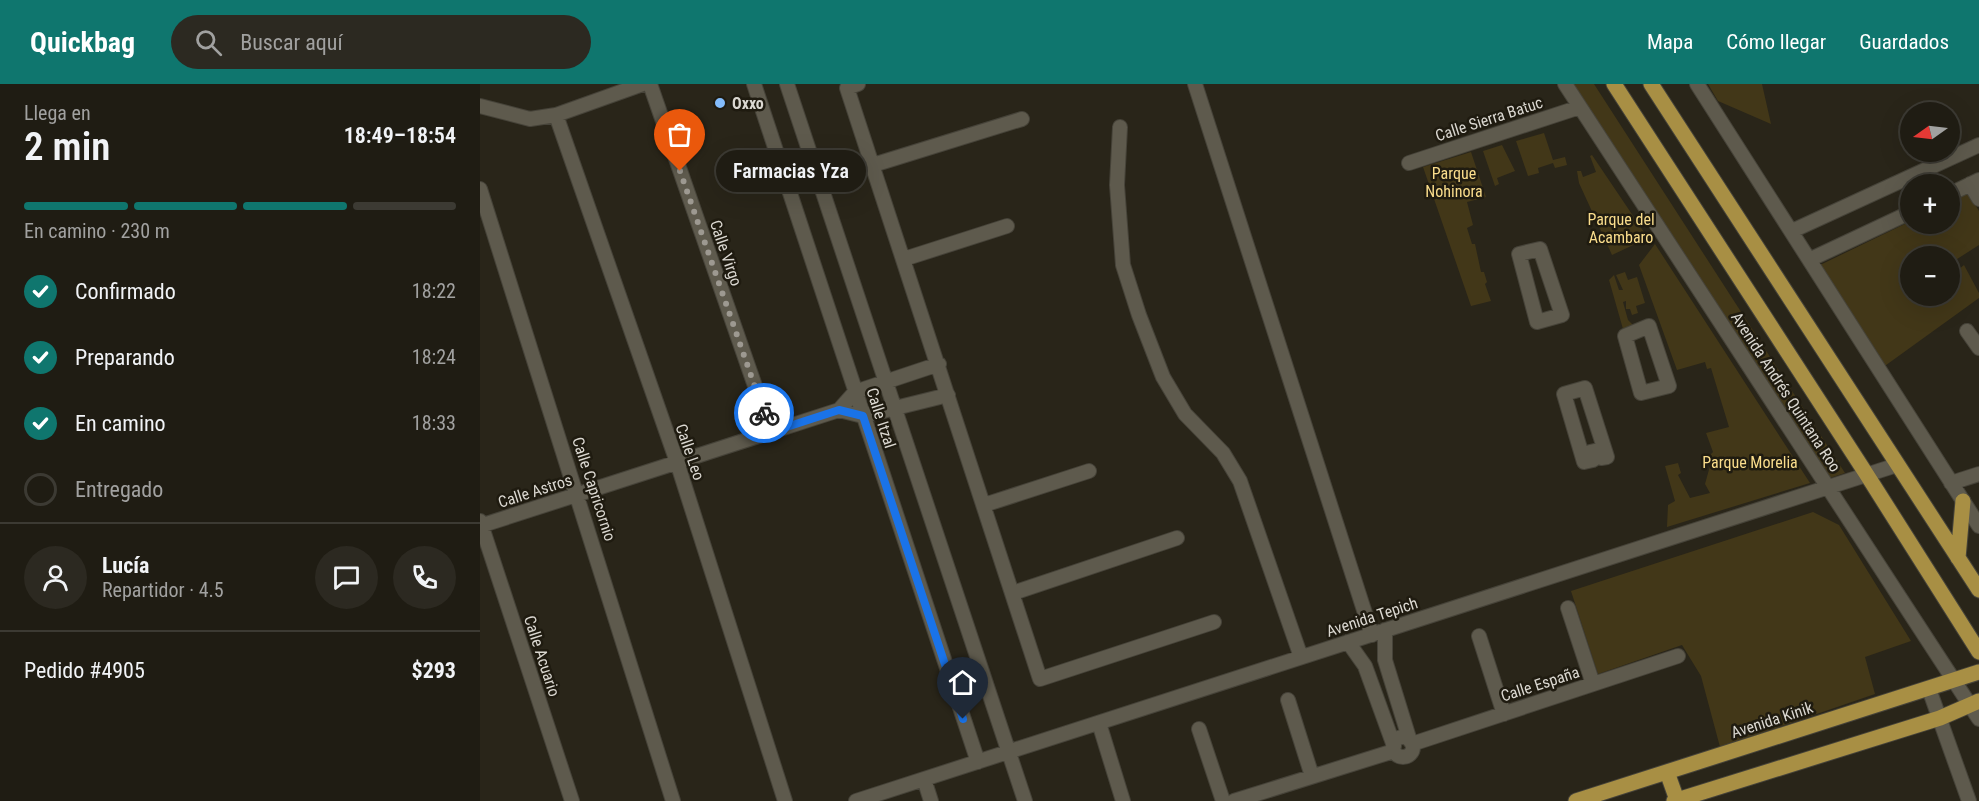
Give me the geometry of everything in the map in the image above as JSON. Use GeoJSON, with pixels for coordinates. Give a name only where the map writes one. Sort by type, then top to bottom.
{"type":"FeatureCollection","features":[{"type":"Feature","properties":{"kind":"main road","name":"Avenida Andrés Quintana Roo"},"geometry":{"type":"LineString","coordinates":[[1614,84],[1979,652]]}},
{"type":"Feature","properties":{"kind":"main road"},"geometry":{"type":"LineString","coordinates":[[1651,84],[1979,590]]}},
{"type":"Feature","properties":{"kind":"main road"},"geometry":{"type":"LineString","coordinates":[[1958,558],[1963,501]]}},
{"type":"Feature","properties":{"kind":"main road","name":"Avenida Kinik"},"geometry":{"type":"LineString","coordinates":[[1576,801],[1979,672]]}},
{"type":"Feature","properties":{"kind":"main road"},"geometry":{"type":"LineString","coordinates":[[1667,772],[1676,800],[1940,718],[1974,703]]}},
{"type":"Feature","properties":{"kind":"street"},"geometry":{"type":"LineString","coordinates":[[480,106],[530,119],[556,115],[624,87],[643,84]]}},
{"type":"Feature","properties":{"kind":"street","name":"Calle Virgo"},"geometry":{"type":"LineString","coordinates":[[650,84],[771,432]]}},
{"type":"Feature","properties":{"kind":"street","name":"Calle Itzal"},"geometry":{"type":"LineString","coordinates":[[754,84],[978,762]]}},
{"type":"Feature","properties":{"kind":"street","name":"Calle Itzal"},"geometry":{"type":"LineString","coordinates":[[787,84],[1025,801]]}},
{"type":"Feature","properties":{"kind":"street"},"geometry":{"type":"LineString","coordinates":[[858,84],[848,88],[1040,679],[1214,622]]}},
{"type":"Feature","properties":{"kind":"street"},"geometry":{"type":"LineString","coordinates":[[1195,84],[1379,632],[1385,660],[1411,743]]}},
{"type":"Feature","properties":{"kind":"street","name":"Avenida Andrés Quintana Roo"},"geometry":{"type":"LineString","coordinates":[[1565,84],[1953,681],[1974,703],[1979,719]]}},
{"type":"Feature","properties":{"kind":"street"},"geometry":{"type":"LineString","coordinates":[[1696,84],[1811,259],[1979,526]]}},
{"type":"Feature","properties":{"kind":"street","name":"Calle Sierra Batuc"},"geometry":{"type":"LineString","coordinates":[[1409,162],[1580,107]]}},
{"type":"Feature","properties":{"kind":"street","name":"Calle Leo"},"geometry":{"type":"LineString","coordinates":[[556,115],[677,462],[785,801]]}},
{"type":"Feature","properties":{"kind":"street"},"geometry":{"type":"LineString","coordinates":[[873,165],[1022,120]]}},
{"type":"Feature","properties":{"kind":"street"},"geometry":{"type":"LineString","coordinates":[[1120,127],[1117,185],[1123,265],[1139,315],[1163,377],[1185,414],[1223,453],[1240,481],[1302,657]]}},
{"type":"Feature","properties":{"kind":"street"},"geometry":{"type":"LineString","coordinates":[[1792,231],[1979,145]]}},
{"type":"Feature","properties":{"kind":"street"},"geometry":{"type":"LineString","coordinates":[[1960,189],[1974,182],[1979,199]]}},
{"type":"Feature","properties":{"kind":"street","name":"Calle Capricornio"},"geometry":{"type":"LineString","coordinates":[[480,189],[673,801]]}},
{"type":"Feature","properties":{"kind":"street"},"geometry":{"type":"LineString","coordinates":[[1811,259],[1900,217]]}},
{"type":"Feature","properties":{"kind":"street"},"geometry":{"type":"LineString","coordinates":[[904,259],[1007,226]]}},
{"type":"Feature","properties":{"kind":"street"},"geometry":{"type":"LineString","coordinates":[[1540,249],[1562,315],[1537,322],[1519,254],[1540,249]]}},
{"type":"Feature","properties":{"kind":"street"},"geometry":{"type":"LineString","coordinates":[[1649,326],[1669,386],[1641,393],[1625,336],[1649,326]]}},
{"type":"Feature","properties":{"kind":"street"},"geometry":{"type":"LineString","coordinates":[[1967,331],[1979,348]]}},
{"type":"Feature","properties":{"kind":"street"},"geometry":{"type":"LineString","coordinates":[[939,364],[855,392],[839,410],[863,416],[948,395]]}},
{"type":"Feature","properties":{"kind":"street"},"geometry":{"type":"LineString","coordinates":[[1585,388],[1607,457],[1601,458],[1599,450],[1590,452],[1593,460],[1584,462],[1564,394],[1585,388]]}},
{"type":"Feature","properties":{"kind":"street","name":"Calle Astros"},"geometry":{"type":"LineString","coordinates":[[480,525],[839,410]]}},
{"type":"Feature","properties":{"kind":"street","name":"Avenida Tepich"},"geometry":{"type":"LineString","coordinates":[[856,801],[1897,465]]}},
{"type":"Feature","properties":{"kind":"street"},"geometry":{"type":"LineString","coordinates":[[984,505],[1089,471]]}},
{"type":"Feature","properties":{"kind":"street"},"geometry":{"type":"LineString","coordinates":[[1951,483],[1979,474]]}},
{"type":"Feature","properties":{"kind":"street","name":"Calle Acuario"},"geometry":{"type":"LineString","coordinates":[[480,525],[572,801]]}},
{"type":"Feature","properties":{"kind":"street"},"geometry":{"type":"LineString","coordinates":[[1012,593],[1177,538]]}},
{"type":"Feature","properties":{"kind":"street"},"geometry":{"type":"LineString","coordinates":[[1568,608],[1593,684]]}},
{"type":"Feature","properties":{"kind":"street"},"geometry":{"type":"LineString","coordinates":[[1479,636],[1504,714]]}},
{"type":"Feature","properties":{"kind":"street"},"geometry":{"type":"LineString","coordinates":[[1348,642],[1365,666],[1394,748]]}},
{"type":"Feature","properties":{"kind":"street","name":"Calle España"},"geometry":{"type":"LineString","coordinates":[[1234,801],[1394,748],[1398,756],[1408,756],[1412,751],[1411,743],[1678,656]]}},
{"type":"Feature","properties":{"kind":"street"},"geometry":{"type":"LineString","coordinates":[[1929,689],[1969,801]]}},
{"type":"Feature","properties":{"kind":"street"},"geometry":{"type":"LineString","coordinates":[[1288,700],[1312,776]]}},
{"type":"Feature","properties":{"kind":"street"},"geometry":{"type":"LineString","coordinates":[[1099,723],[1124,801]]}},
{"type":"Feature","properties":{"kind":"street"},"geometry":{"type":"LineString","coordinates":[[1387,732],[1407,726]]}},
{"type":"Feature","properties":{"kind":"street"},"geometry":{"type":"LineString","coordinates":[[1199,729],[1223,801]]}},
{"type":"Feature","properties":{"kind":"street"},"geometry":{"type":"LineString","coordinates":[[924,779],[931,801]]}},
{"type":"Feature","properties":{"kind":"green space"},"geometry":{"type":"Polygon","coordinates":[[[1571,84],[1594,84],[1845,473],[1827,479],[1571,84]]]}},
{"type":"Feature","properties":{"kind":"green space"},"geometry":{"type":"Polygon","coordinates":[[[1708,84],[1762,84],[1771,124],[1718,101],[1708,84]]]}},
{"type":"Feature","properties":{"kind":"green space"},"geometry":{"type":"Polygon","coordinates":[[[1544,133],[1553,160],[1565,157],[1567,165],[1555,168],[1553,163],[1538,168],[1539,173],[1528,176],[1516,141],[1544,133]]]}},
{"type":"Feature","properties":{"kind":"green space"},"geometry":{"type":"Polygon","coordinates":[[[1502,145],[1515,171],[1497,178],[1499,184],[1495,186],[1483,151],[1502,145]]]}},
{"type":"Feature","properties":{"kind":"green space","name":"Parque Nohinora"},"geometry":{"type":"Polygon","coordinates":[[[1471,152],[1486,197],[1467,202],[1473,225],[1467,228],[1472,244],[1475,244],[1491,301],[1471,306],[1423,167],[1471,152]]]}},
{"type":"Feature","properties":{"kind":"green space","name":"Parque del Acambaro"},"geometry":{"type":"Polygon","coordinates":[[[1592,155],[1648,238],[1612,255],[1579,183],[1577,171],[1581,171],[1583,177],[1596,172],[1590,156],[1592,155]]]}},
{"type":"Feature","properties":{"kind":"green space"},"geometry":{"type":"Polygon","coordinates":[[[1968,193],[1979,211],[1979,245],[1960,257],[1960,246],[1900,246],[1900,306],[1960,306],[1960,268],[1964,265],[1979,293],[1979,298],[1882,368],[1818,266],[1900,226],[1900,234],[1960,234],[1960,197],[1968,193]]]}},
{"type":"Feature","properties":{"kind":"green space","name":"Parque Morelia"},"geometry":{"type":"Polygon","coordinates":[[[1655,244],[1810,483],[1667,527],[1668,505],[1675,501],[1665,466],[1678,463],[1681,473],[1678,475],[1690,498],[1710,493],[1705,484],[1710,466],[1708,457],[1713,452],[1706,433],[1729,427],[1711,368],[1707,369],[1705,362],[1677,370],[1639,265],[1655,244]]]}},
{"type":"Feature","properties":{"kind":"green space"},"geometry":{"type":"Polygon","coordinates":[[[1625,272],[1628,280],[1637,277],[1645,303],[1636,306],[1638,313],[1632,315],[1630,309],[1626,309],[1626,301],[1623,302],[1628,320],[1634,326],[1625,336],[1609,280],[1614,275],[1619,290],[1623,290],[1616,275],[1625,272]]]}},
{"type":"Feature","properties":{"kind":"green space"},"geometry":{"type":"Polygon","coordinates":[[[1813,512],[1839,525],[1911,641],[1865,657],[1875,694],[1720,747],[1701,676],[1682,645],[1598,674],[1571,591],[1813,512]]]}},
{"type":"Feature","properties":{"kind":"way so far"},"geometry":{"type":"LineString","coordinates":[[680,171],[764,413]]}},
{"type":"Feature","properties":{"kind":"place","name":"Oxxo"},"geometry":{"type":"Point","coordinates":[720,103]}},
{"type":"Feature","properties":{"kind":"place","name":"Farmacias Yza"},"geometry":{"type":"Point","coordinates":[680,171]}},
{"type":"Feature","properties":{"kind":"route"},"geometry":{"type":"LineString","coordinates":[[764,413],[771,432],[839,410],[863,416],[963,719]]}}]}
